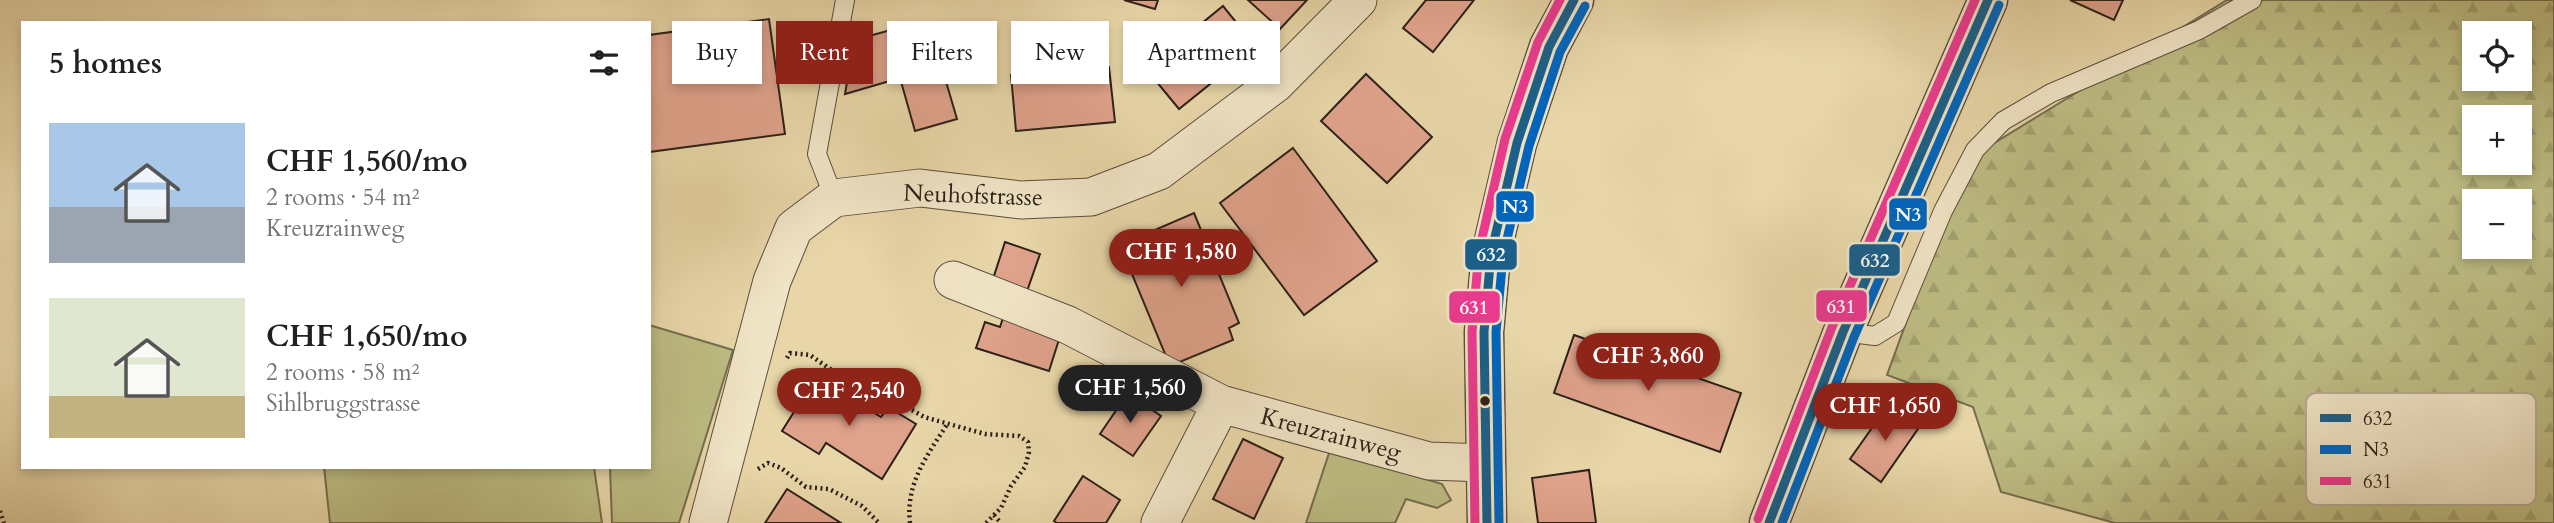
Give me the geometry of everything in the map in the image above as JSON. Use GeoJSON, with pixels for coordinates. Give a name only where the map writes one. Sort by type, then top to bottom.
{"type":"FeatureCollection","features":[{"type":"Feature","properties":{"kind":"street","name":"Neuhofstrasse"},"geometry":{"type":"LineString","coordinates":[[834,198],[920,188],[1021,200],[1091,197],[1159,171],[1275,84],[1359,0]]}},
{"type":"Feature","properties":{"kind":"street"},"geometry":{"type":"LineString","coordinates":[[1487,523],[1484,332],[1491,254],[1517,144],[1549,47],[1574,0]]}},
{"type":"Feature","properties":{"kind":"street"},"geometry":{"type":"LineString","coordinates":[[1769,523],[1843,332],[1988,0]]}},
{"type":"Feature","properties":{"kind":"street"},"geometry":{"type":"LineString","coordinates":[[708,523],[772,282],[794,228],[834,198]]}},
{"type":"Feature","properties":{"kind":"street","name":"Kreuzrainweg"},"geometry":{"type":"LineString","coordinates":[[953,280],[1068,325],[1221,404],[1429,461],[1485,463]]}},
{"type":"Feature","properties":{"kind":"street"},"geometry":{"type":"LineString","coordinates":[[1160,523],[1221,404]]}},
{"type":"Feature","properties":{"kind":"lane"},"geometry":{"type":"LineString","coordinates":[[834,198],[817,154],[845,0]]}},
{"type":"Feature","properties":{"kind":"lane"},"geometry":{"type":"LineString","coordinates":[[1843,332],[1875,336],[1896,323],[1943,212],[1975,150],[2003,121],[2051,93],[2199,30],[2252,0]]}},
{"type":"Feature","properties":{"kind":"path"},"geometry":{"type":"LineString","coordinates":[[785,363],[790,353],[810,355],[856,387],[888,396],[924,417],[985,434],[1019,436],[1028,442],[1030,452],[1025,467],[1000,508],[986,523]]}},
{"type":"Feature","properties":{"kind":"path"},"geometry":{"type":"LineString","coordinates":[[910,523],[911,491],[923,461],[948,424]]}},
{"type":"Feature","properties":{"kind":"path"},"geometry":{"type":"LineString","coordinates":[[719,481],[741,484],[761,465],[768,463],[806,486],[829,488],[862,506],[879,523]]}},
{"type":"Feature","properties":{"kind":"path"},"geometry":{"type":"LineString","coordinates":[[0,511],[4,523]]}},
{"type":"Feature","properties":{"kind":"path"},"geometry":{"type":"LineString","coordinates":[[994,515],[1001,523]]}},
{"type":"Feature","properties":{"kind":"green space"},"geometry":{"type":"Polygon","coordinates":[[[2227,0],[2554,0],[2554,523],[2115,523],[2001,492],[1973,407],[1887,375],[1965,161],[2227,0]]]}},
{"type":"Feature","properties":{"kind":"green space"},"geometry":{"type":"Polygon","coordinates":[[[651,326],[733,350],[679,523],[612,523],[610,469],[651,469],[651,326]]]}},
{"type":"Feature","properties":{"kind":"green space"},"geometry":{"type":"Polygon","coordinates":[[[1330,450],[1442,484],[1451,500],[1437,508],[1406,499],[1395,523],[1306,523],[1330,450]]]}},
{"type":"Feature","properties":{"kind":"green space"},"geometry":{"type":"Polygon","coordinates":[[[324,469],[594,469],[602,523],[330,523],[324,469]]]}},
{"type":"Feature","properties":{"kind":"building"},"geometry":{"type":"Polygon","coordinates":[[[1124,0],[1158,0],[1155,9],[1124,0]]]}},
{"type":"Feature","properties":{"kind":"building"},"geometry":{"type":"Polygon","coordinates":[[[1248,0],[1307,0],[1280,29],[1280,21],[1271,21],[1248,0]]]}},
{"type":"Feature","properties":{"kind":"building"},"geometry":{"type":"Polygon","coordinates":[[[1426,0],[1474,0],[1433,52],[1403,28],[1426,0]]]}},
{"type":"Feature","properties":{"kind":"building"},"geometry":{"type":"Polygon","coordinates":[[[2070,0],[2123,0],[2114,20],[2070,0]]]}},
{"type":"Feature","properties":{"kind":"building"},"geometry":{"type":"Polygon","coordinates":[[[1223,6],[1235,21],[1205,21],[1223,6]]]}},
{"type":"Feature","properties":{"kind":"building"},"geometry":{"type":"Polygon","coordinates":[[[769,19],[785,134],[651,152],[651,35],[672,32],[672,84],[762,84],[762,21],[754,21],[769,19]]]}},
{"type":"Feature","properties":{"kind":"building"},"geometry":{"type":"Polygon","coordinates":[[[887,31],[887,82],[845,94],[847,84],[873,84],[873,35],[887,31]]]}},
{"type":"Feature","properties":{"kind":"building"},"geometry":{"type":"Polygon","coordinates":[[[1109,67],[1115,122],[1016,131],[1012,84],[1109,84],[1109,67]]]}},
{"type":"Feature","properties":{"kind":"building"},"geometry":{"type":"Polygon","coordinates":[[[1366,74],[1432,137],[1387,183],[1321,121],[1366,74]]]}},
{"type":"Feature","properties":{"kind":"building"},"geometry":{"type":"Polygon","coordinates":[[[902,84],[947,84],[957,119],[915,131],[902,84]]]}},
{"type":"Feature","properties":{"kind":"building"},"geometry":{"type":"Polygon","coordinates":[[[1158,84],[1210,84],[1179,109],[1158,84]]]}},
{"type":"Feature","properties":{"kind":"building"},"geometry":{"type":"Polygon","coordinates":[[[1293,148],[1377,261],[1304,315],[1220,203],[1293,148]]]}},
{"type":"Feature","properties":{"kind":"building"},"geometry":{"type":"Polygon","coordinates":[[[1194,213],[1239,323],[1229,328],[1233,340],[1170,366],[1120,245],[1194,213]]]}},
{"type":"Feature","properties":{"kind":"building"},"geometry":{"type":"Polygon","coordinates":[[[1005,242],[1040,254],[1026,294],[992,282],[1005,242]]]}},
{"type":"Feature","properties":{"kind":"building"},"geometry":{"type":"Polygon","coordinates":[[[1005,312],[1062,330],[1049,371],[976,348],[985,322],[1000,327],[1005,312]]]}},
{"type":"Feature","properties":{"kind":"building"},"geometry":{"type":"Polygon","coordinates":[[[1574,335],[1741,393],[1720,452],[1554,393],[1574,335]]]}},
{"type":"Feature","properties":{"kind":"building"},"geometry":{"type":"Polygon","coordinates":[[[816,377],[881,417],[888,407],[916,424],[882,479],[826,443],[819,454],[782,431],[816,377]]]}},
{"type":"Feature","properties":{"kind":"building"},"geometry":{"type":"Polygon","coordinates":[[[1128,393],[1161,416],[1133,456],[1100,434],[1128,393]]]}},
{"type":"Feature","properties":{"kind":"building"},"geometry":{"type":"Polygon","coordinates":[[[1889,404],[1920,426],[1881,482],[1850,459],[1889,404]]]}},
{"type":"Feature","properties":{"kind":"building"},"geometry":{"type":"Polygon","coordinates":[[[1243,439],[1283,458],[1254,519],[1213,499],[1243,439]]]}},
{"type":"Feature","properties":{"kind":"building"},"geometry":{"type":"Polygon","coordinates":[[[1589,470],[1596,523],[1538,523],[1532,478],[1589,470]]]}},
{"type":"Feature","properties":{"kind":"building"},"geometry":{"type":"Polygon","coordinates":[[[1083,476],[1120,500],[1106,523],[1057,523],[1054,521],[1083,476]]]}},
{"type":"Feature","properties":{"kind":"building"},"geometry":{"type":"Polygon","coordinates":[[[787,489],[841,523],[765,523],[787,489]]]}},
{"type":"Feature","properties":{"kind":"transit line","name":"631"},"geometry":{"type":"LineString","coordinates":[[1475,523],[1472,332],[1479,251],[1505,139],[1538,42],[1560,0]]}},
{"type":"Feature","properties":{"kind":"transit line","name":"632"},"geometry":{"type":"LineString","coordinates":[[1487,523],[1484,332],[1491,254],[1517,143],[1549,47],[1574,0]]}},
{"type":"Feature","properties":{"kind":"transit line","name":"631"},"geometry":{"type":"LineString","coordinates":[[1758,519],[1832,327],[1975,0]]}},
{"type":"Feature","properties":{"kind":"transit line","name":"632"},"geometry":{"type":"LineString","coordinates":[[1769,523],[1843,332],[1988,0]]}},
{"type":"Feature","properties":{"kind":"transit line","name":"N3"},"geometry":{"type":"LineString","coordinates":[[1782,523],[1854,337],[1999,5]]}},
{"type":"Feature","properties":{"kind":"transit line","name":"N3"},"geometry":{"type":"LineString","coordinates":[[1499,523],[1496,332],[1503,256],[1529,146],[1560,52],[1585,6]]}}]}
